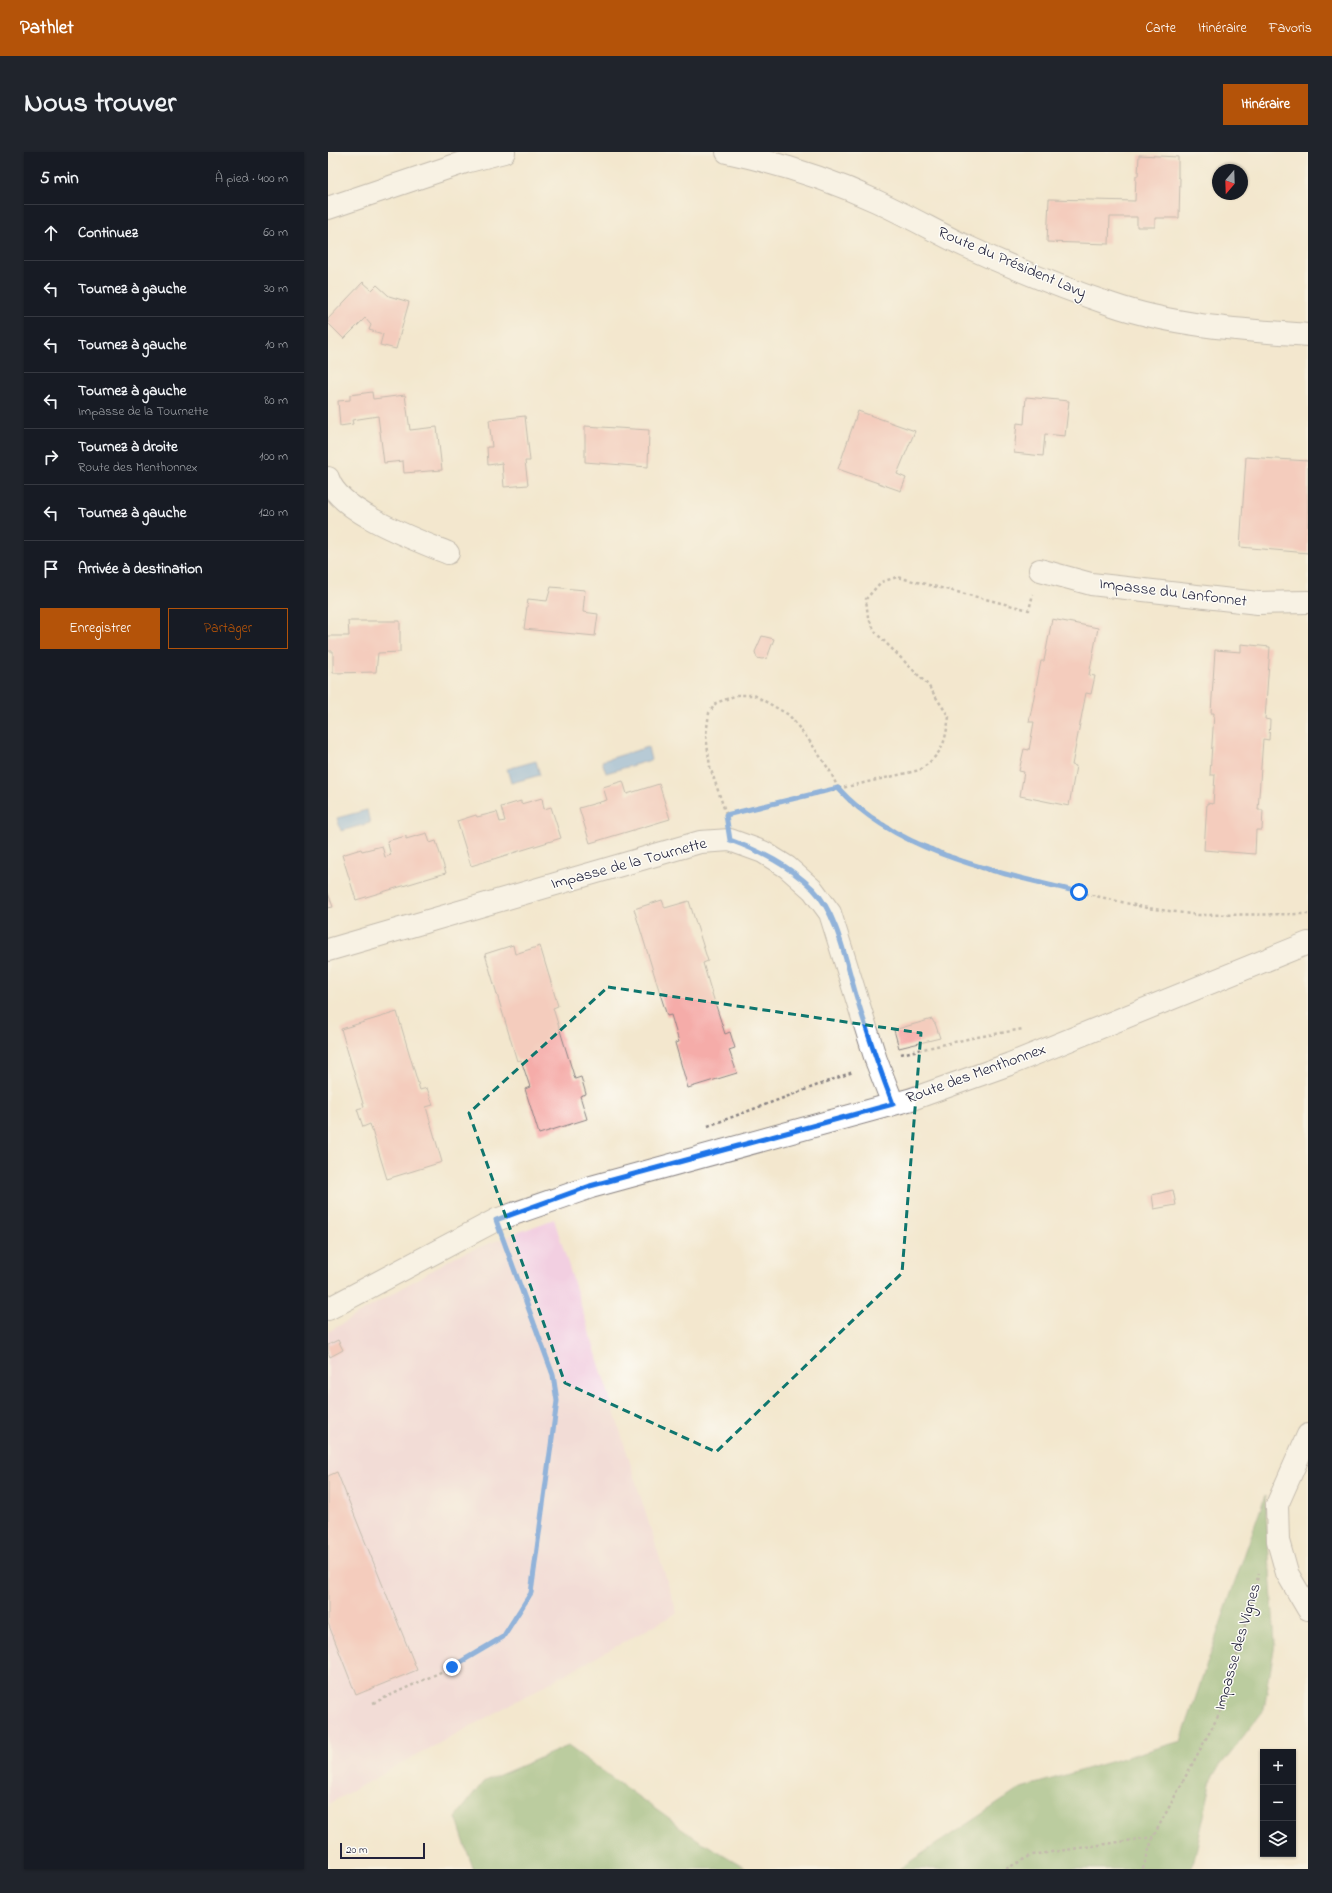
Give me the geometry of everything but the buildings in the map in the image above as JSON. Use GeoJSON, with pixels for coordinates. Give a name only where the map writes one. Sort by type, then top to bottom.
{"type":"FeatureCollection","features":[{"type":"Feature","properties":{"kind":"street"},"geometry":{"type":"LineString","coordinates":[[328,208],[464,157],[504,152]]}},
{"type":"Feature","properties":{"kind":"street","name":"Route du Président Lavy"},"geometry":{"type":"LineString","coordinates":[[727,152],[763,160],[826,181],[875,201],[960,243],[1055,284],[1112,305],[1170,319],[1247,330],[1308,335]]}},
{"type":"Feature","properties":{"kind":"street"},"geometry":{"type":"LineString","coordinates":[[328,478],[329,483],[344,500],[381,525],[448,553]]}},
{"type":"Feature","properties":{"kind":"street","name":"Impasse du Lanfonnet"},"geometry":{"type":"LineString","coordinates":[[1040,570],[1091,584],[1258,603],[1308,602]]}},
{"type":"Feature","properties":{"kind":"street","name":"Impasse de la Tournette"},"geometry":{"type":"LineString","coordinates":[[328,950],[700,842],[730,840],[763,852],[787,867],[813,890],[830,913],[876,1060],[893,1104]]}},
{"type":"Feature","properties":{"kind":"street","name":"Route des Menthonnex"},"geometry":{"type":"LineString","coordinates":[[328,1309],[496,1220],[590,1186],[893,1104],[1010,1064],[1308,943]]}},
{"type":"Feature","properties":{"kind":"street"},"geometry":{"type":"LineString","coordinates":[[1308,1435],[1277,1505],[1278,1541],[1283,1560],[1287,1573],[1308,1609]]}},
{"type":"Feature","properties":{"kind":"path"},"geometry":{"type":"LineString","coordinates":[[726,815],[920,770],[936,757],[946,735],[949,717],[928,685],[876,633],[868,616],[866,599],[881,582],[897,577],[1029,610],[1040,570]]}},
{"type":"Feature","properties":{"kind":"path"},"geometry":{"type":"LineString","coordinates":[[730,840],[726,815],[710,767],[706,736],[709,713],[716,703],[737,695],[754,695],[788,715],[811,743],[830,771],[838,788],[852,804],[905,838],[986,870],[1147,908],[1198,915],[1308,914]]}},
{"type":"Feature","properties":{"kind":"path"},"geometry":{"type":"LineString","coordinates":[[707,1127],[849,1074],[876,1060],[972,1038],[1025,1029]]}},
{"type":"Feature","properties":{"kind":"path"},"geometry":{"type":"LineString","coordinates":[[373,1703],[452,1667],[503,1637],[531,1593],[557,1401],[553,1375],[496,1220]]}},
{"type":"Feature","properties":{"kind":"path","name":"Impasse des Vignes"},"geometry":{"type":"LineString","coordinates":[[1143,1869],[1153,1837],[1224,1707],[1259,1572]]}},
{"type":"Feature","properties":{"kind":"path"},"geometry":{"type":"LineString","coordinates":[[1006,1869],[1032,1855],[1153,1837]]}},
{"type":"Feature","properties":{"kind":"highlighted area"},"geometry":{"type":"Polygon","coordinates":[[[608,987],[921,1033],[902,1273],[716,1452],[565,1383],[469,1113],[608,987]]]}},
{"type":"Feature","properties":{"kind":"shaded area"},"geometry":{"type":"Polygon","coordinates":[[[554,1219],[677,1613],[328,1804],[328,1332],[456,1256],[554,1219]]]}},
{"type":"Feature","properties":{"kind":"green space"},"geometry":{"type":"Polygon","coordinates":[[[1265,1496],[1275,1643],[1264,1710],[1213,1775],[1194,1861],[1190,1869],[899,1869],[1021,1788],[1181,1741],[1265,1496]]]}},
{"type":"Feature","properties":{"kind":"green space"},"geometry":{"type":"Polygon","coordinates":[[[568,1746],[697,1839],[748,1869],[473,1869],[456,1817],[483,1782],[568,1746]]]}},
{"type":"Feature","properties":{"kind":"water"},"geometry":{"type":"Polygon","coordinates":[[[648,747],[651,760],[606,773],[602,761],[648,747]]]}},
{"type":"Feature","properties":{"kind":"water"},"geometry":{"type":"Polygon","coordinates":[[[536,761],[540,775],[511,783],[507,769],[536,761]]]}},
{"type":"Feature","properties":{"kind":"water"},"geometry":{"type":"Polygon","coordinates":[[[367,810],[370,823],[341,831],[337,818],[367,810]]]}},
{"type":"Feature","properties":{"kind":"route"},"geometry":{"type":"LineString","coordinates":[[452,1667],[503,1637],[531,1593],[557,1401],[553,1375],[496,1220],[590,1186],[893,1104],[876,1060],[830,913],[813,890],[787,867],[763,852],[730,840],[726,815],[838,788],[852,804],[905,838],[986,870],[1079,892]]}}]}
